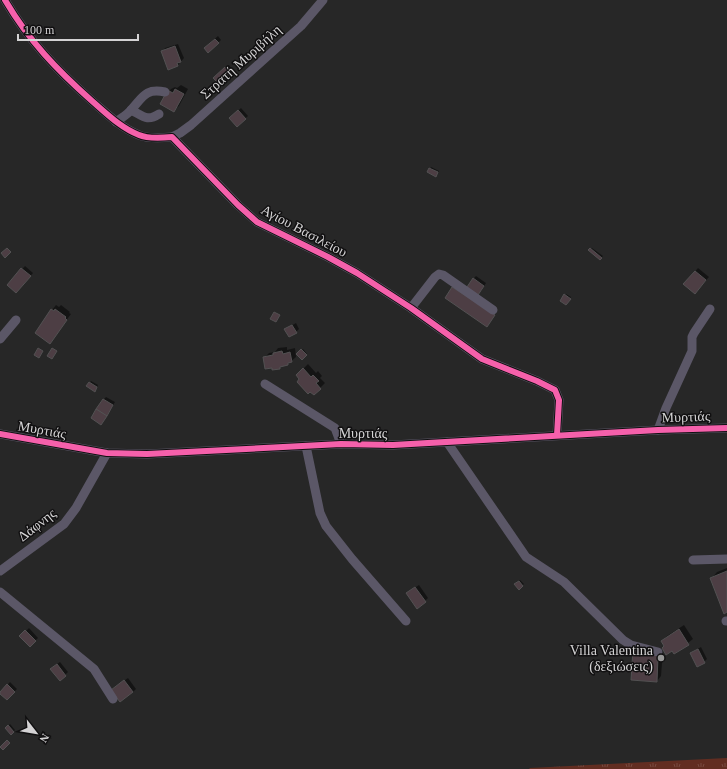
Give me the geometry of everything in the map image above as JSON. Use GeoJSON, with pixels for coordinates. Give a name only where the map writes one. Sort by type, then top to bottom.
{"type":"FeatureCollection","features":[{"type":"Feature","properties":{"kind":"street"},"geometry":{"type":"LineString","coordinates":[[5,0],[17,22],[38,49],[116,122],[141,136],[165,138],[172,136]]}},
{"type":"Feature","properties":{"kind":"street","name":"Στρατή Μυριβήλη"},"geometry":{"type":"LineString","coordinates":[[172,136],[180,133],[203,115],[273,53],[301,26],[323,0]]}},
{"type":"Feature","properties":{"kind":"street"},"geometry":{"type":"LineString","coordinates":[[116,122],[131,110],[138,101],[150,91],[164,92]]}},
{"type":"Feature","properties":{"kind":"street"},"geometry":{"type":"LineString","coordinates":[[131,110],[147,118],[152,118],[159,114]]}},
{"type":"Feature","properties":{"kind":"street","name":"Αγίου Βασιλείου"},"geometry":{"type":"LineString","coordinates":[[172,136],[238,205],[258,222],[351,270],[411,308],[482,359],[537,381],[555,390],[559,400],[557,435]]}},
{"type":"Feature","properties":{"kind":"street"},"geometry":{"type":"LineString","coordinates":[[411,308],[435,277],[439,274],[443,274],[492,310]]}},
{"type":"Feature","properties":{"kind":"street"},"geometry":{"type":"LineString","coordinates":[[658,430],[666,408],[692,351],[692,337],[710,309]]}},
{"type":"Feature","properties":{"kind":"street"},"geometry":{"type":"LineString","coordinates":[[0,339],[16,320]]}},
{"type":"Feature","properties":{"kind":"street"},"geometry":{"type":"LineString","coordinates":[[265,384],[335,428],[341,444]]}},
{"type":"Feature","properties":{"kind":"street","name":"Μυρτιάς"},"geometry":{"type":"LineString","coordinates":[[0,434],[107,453],[147,454],[341,444],[393,445],[557,435],[727,428]]}},
{"type":"Feature","properties":{"kind":"street"},"geometry":{"type":"LineString","coordinates":[[446,442],[526,557],[564,582],[623,640],[658,652]]}},
{"type":"Feature","properties":{"kind":"street"},"geometry":{"type":"LineString","coordinates":[[306,446],[320,513],[326,526],[352,559],[406,621]]}},
{"type":"Feature","properties":{"kind":"street","name":"Δάφνης"},"geometry":{"type":"LineString","coordinates":[[0,571],[64,524],[76,508],[107,453]]}},
{"type":"Feature","properties":{"kind":"street"},"geometry":{"type":"LineString","coordinates":[[693,560],[727,559]]}},
{"type":"Feature","properties":{"kind":"street"},"geometry":{"type":"LineString","coordinates":[[0,592],[94,668],[113,699]]}},
{"type":"Feature","properties":{"kind":"green space"},"geometry":{"type":"Polygon","coordinates":[[[727,758],[727,769],[529,769],[530,768],[727,758]]]}},
{"type":"Feature","properties":{"kind":"building"},"geometry":{"type":"Polygon","coordinates":[[[215,39],[219,43],[208,53],[204,48],[215,39]]]}},
{"type":"Feature","properties":{"kind":"building"},"geometry":{"type":"Polygon","coordinates":[[[175,46],[181,62],[177,63],[178,66],[168,70],[161,51],[175,46]]]}},
{"type":"Feature","properties":{"kind":"building"},"geometry":{"type":"Polygon","coordinates":[[[225,67],[230,73],[218,83],[213,78],[225,67]]]}},
{"type":"Feature","properties":{"kind":"building"},"geometry":{"type":"Polygon","coordinates":[[[175,89],[184,94],[174,112],[160,104],[166,93],[169,91],[173,93],[175,89]]]}},
{"type":"Feature","properties":{"kind":"building"},"geometry":{"type":"Polygon","coordinates":[[[238,110],[246,119],[237,127],[229,118],[238,110]]]}},
{"type":"Feature","properties":{"kind":"building"},"geometry":{"type":"Polygon","coordinates":[[[429,168],[438,172],[436,177],[427,172],[429,168]]]}},
{"type":"Feature","properties":{"kind":"building"},"geometry":{"type":"Polygon","coordinates":[[[7,248],[11,252],[5,258],[1,253],[7,248]]]}},
{"type":"Feature","properties":{"kind":"building"},"geometry":{"type":"Polygon","coordinates":[[[590,248],[602,258],[600,260],[588,250],[590,248]]]}},
{"type":"Feature","properties":{"kind":"building"},"geometry":{"type":"Polygon","coordinates":[[[21,268],[31,276],[16,293],[7,285],[21,268]]]}},
{"type":"Feature","properties":{"kind":"building"},"geometry":{"type":"Polygon","coordinates":[[[695,271],[706,280],[695,294],[683,284],[695,271]]]}},
{"type":"Feature","properties":{"kind":"building"},"geometry":{"type":"Polygon","coordinates":[[[473,278],[484,286],[478,295],[467,287],[473,278]]]}},
{"type":"Feature","properties":{"kind":"building"},"geometry":{"type":"Polygon","coordinates":[[[452,287],[495,315],[487,327],[445,298],[452,287]]]}},
{"type":"Feature","properties":{"kind":"building"},"geometry":{"type":"Polygon","coordinates":[[[564,294],[571,299],[566,305],[560,301],[564,294]]]}},
{"type":"Feature","properties":{"kind":"building"},"geometry":{"type":"Polygon","coordinates":[[[51,309],[54,311],[55,309],[66,317],[65,318],[67,320],[50,344],[35,333],[51,309]]]}},
{"type":"Feature","properties":{"kind":"building"},"geometry":{"type":"Polygon","coordinates":[[[274,312],[280,315],[276,322],[270,319],[274,312]]]}},
{"type":"Feature","properties":{"kind":"building"},"geometry":{"type":"Polygon","coordinates":[[[292,325],[297,333],[289,337],[284,329],[292,325]]]}},
{"type":"Feature","properties":{"kind":"building"},"geometry":{"type":"Polygon","coordinates":[[[38,348],[43,351],[39,358],[34,355],[38,348]]]}},
{"type":"Feature","properties":{"kind":"building"},"geometry":{"type":"Polygon","coordinates":[[[52,348],[57,351],[52,359],[47,356],[52,348]]]}},
{"type":"Feature","properties":{"kind":"building"},"geometry":{"type":"Polygon","coordinates":[[[301,349],[307,355],[302,360],[296,354],[301,349]]]}},
{"type":"Feature","properties":{"kind":"building"},"geometry":{"type":"Polygon","coordinates":[[[282,351],[283,354],[290,352],[292,362],[288,363],[288,365],[280,367],[280,369],[265,369],[263,357],[282,351]]]}},
{"type":"Feature","properties":{"kind":"building"},"geometry":{"type":"Polygon","coordinates":[[[303,368],[311,377],[313,375],[319,381],[316,383],[321,389],[314,395],[310,392],[308,394],[297,382],[299,379],[296,375],[303,368]]]}},
{"type":"Feature","properties":{"kind":"building"},"geometry":{"type":"Polygon","coordinates":[[[89,382],[97,387],[95,392],[86,386],[89,382]]]}},
{"type":"Feature","properties":{"kind":"building"},"geometry":{"type":"Polygon","coordinates":[[[103,399],[113,405],[107,416],[96,409],[103,399]]]}},
{"type":"Feature","properties":{"kind":"building"},"geometry":{"type":"Polygon","coordinates":[[[96,409],[107,416],[101,425],[91,418],[96,409]]]}},
{"type":"Feature","properties":{"kind":"building"},"geometry":{"type":"Polygon","coordinates":[[[727,571],[727,612],[724,614],[710,578],[727,571]]]}},
{"type":"Feature","properties":{"kind":"building"},"geometry":{"type":"Polygon","coordinates":[[[519,581],[523,586],[519,590],[514,584],[519,581]]]}},
{"type":"Feature","properties":{"kind":"building"},"geometry":{"type":"Polygon","coordinates":[[[415,587],[426,602],[417,609],[406,593],[415,587]]]}},
{"type":"Feature","properties":{"kind":"building"},"geometry":{"type":"Polygon","coordinates":[[[679,629],[689,645],[674,654],[672,651],[666,655],[662,648],[664,646],[661,641],[679,629]]]}},
{"type":"Feature","properties":{"kind":"building"},"geometry":{"type":"Polygon","coordinates":[[[25,630],[36,641],[30,647],[19,636],[25,630]]]}},
{"type":"Feature","properties":{"kind":"building"},"geometry":{"type":"Polygon","coordinates":[[[633,649],[658,656],[657,682],[631,680],[633,649]]]}},
{"type":"Feature","properties":{"kind":"building"},"geometry":{"type":"Polygon","coordinates":[[[698,649],[705,663],[697,667],[690,653],[698,649]]]}},
{"type":"Feature","properties":{"kind":"building"},"geometry":{"type":"Polygon","coordinates":[[[57,664],[66,676],[60,681],[50,669],[57,664]]]}},
{"type":"Feature","properties":{"kind":"building"},"geometry":{"type":"Polygon","coordinates":[[[124,680],[133,692],[120,702],[111,690],[124,680]]]}},
{"type":"Feature","properties":{"kind":"building"},"geometry":{"type":"Polygon","coordinates":[[[7,684],[15,692],[7,700],[0,694],[0,692],[7,684]]]}},
{"type":"Feature","properties":{"kind":"building"},"geometry":{"type":"Polygon","coordinates":[[[8,725],[14,732],[11,735],[5,728],[8,725]]]}},
{"type":"Feature","properties":{"kind":"building"},"geometry":{"type":"Polygon","coordinates":[[[7,740],[10,743],[3,750],[0,747],[7,740]]]}},
{"type":"Feature","properties":{"kind":"cycle path"},"geometry":{"type":"LineString","coordinates":[[5,0],[24,29],[44,54],[92,101],[114,120],[132,132],[147,137],[172,137],[238,205],[257,222],[357,273],[411,308],[482,359],[537,381],[555,390],[559,400],[557,435]]}},
{"type":"Feature","properties":{"kind":"cycle path"},"geometry":{"type":"LineString","coordinates":[[0,434],[107,453],[147,454],[341,444],[393,445],[658,430],[727,428]]}},
{"type":"Feature","properties":{"kind":"place","name":"Villa Valentina (δεξιώσεις)"},"geometry":{"type":"Point","coordinates":[661,658]}}]}
